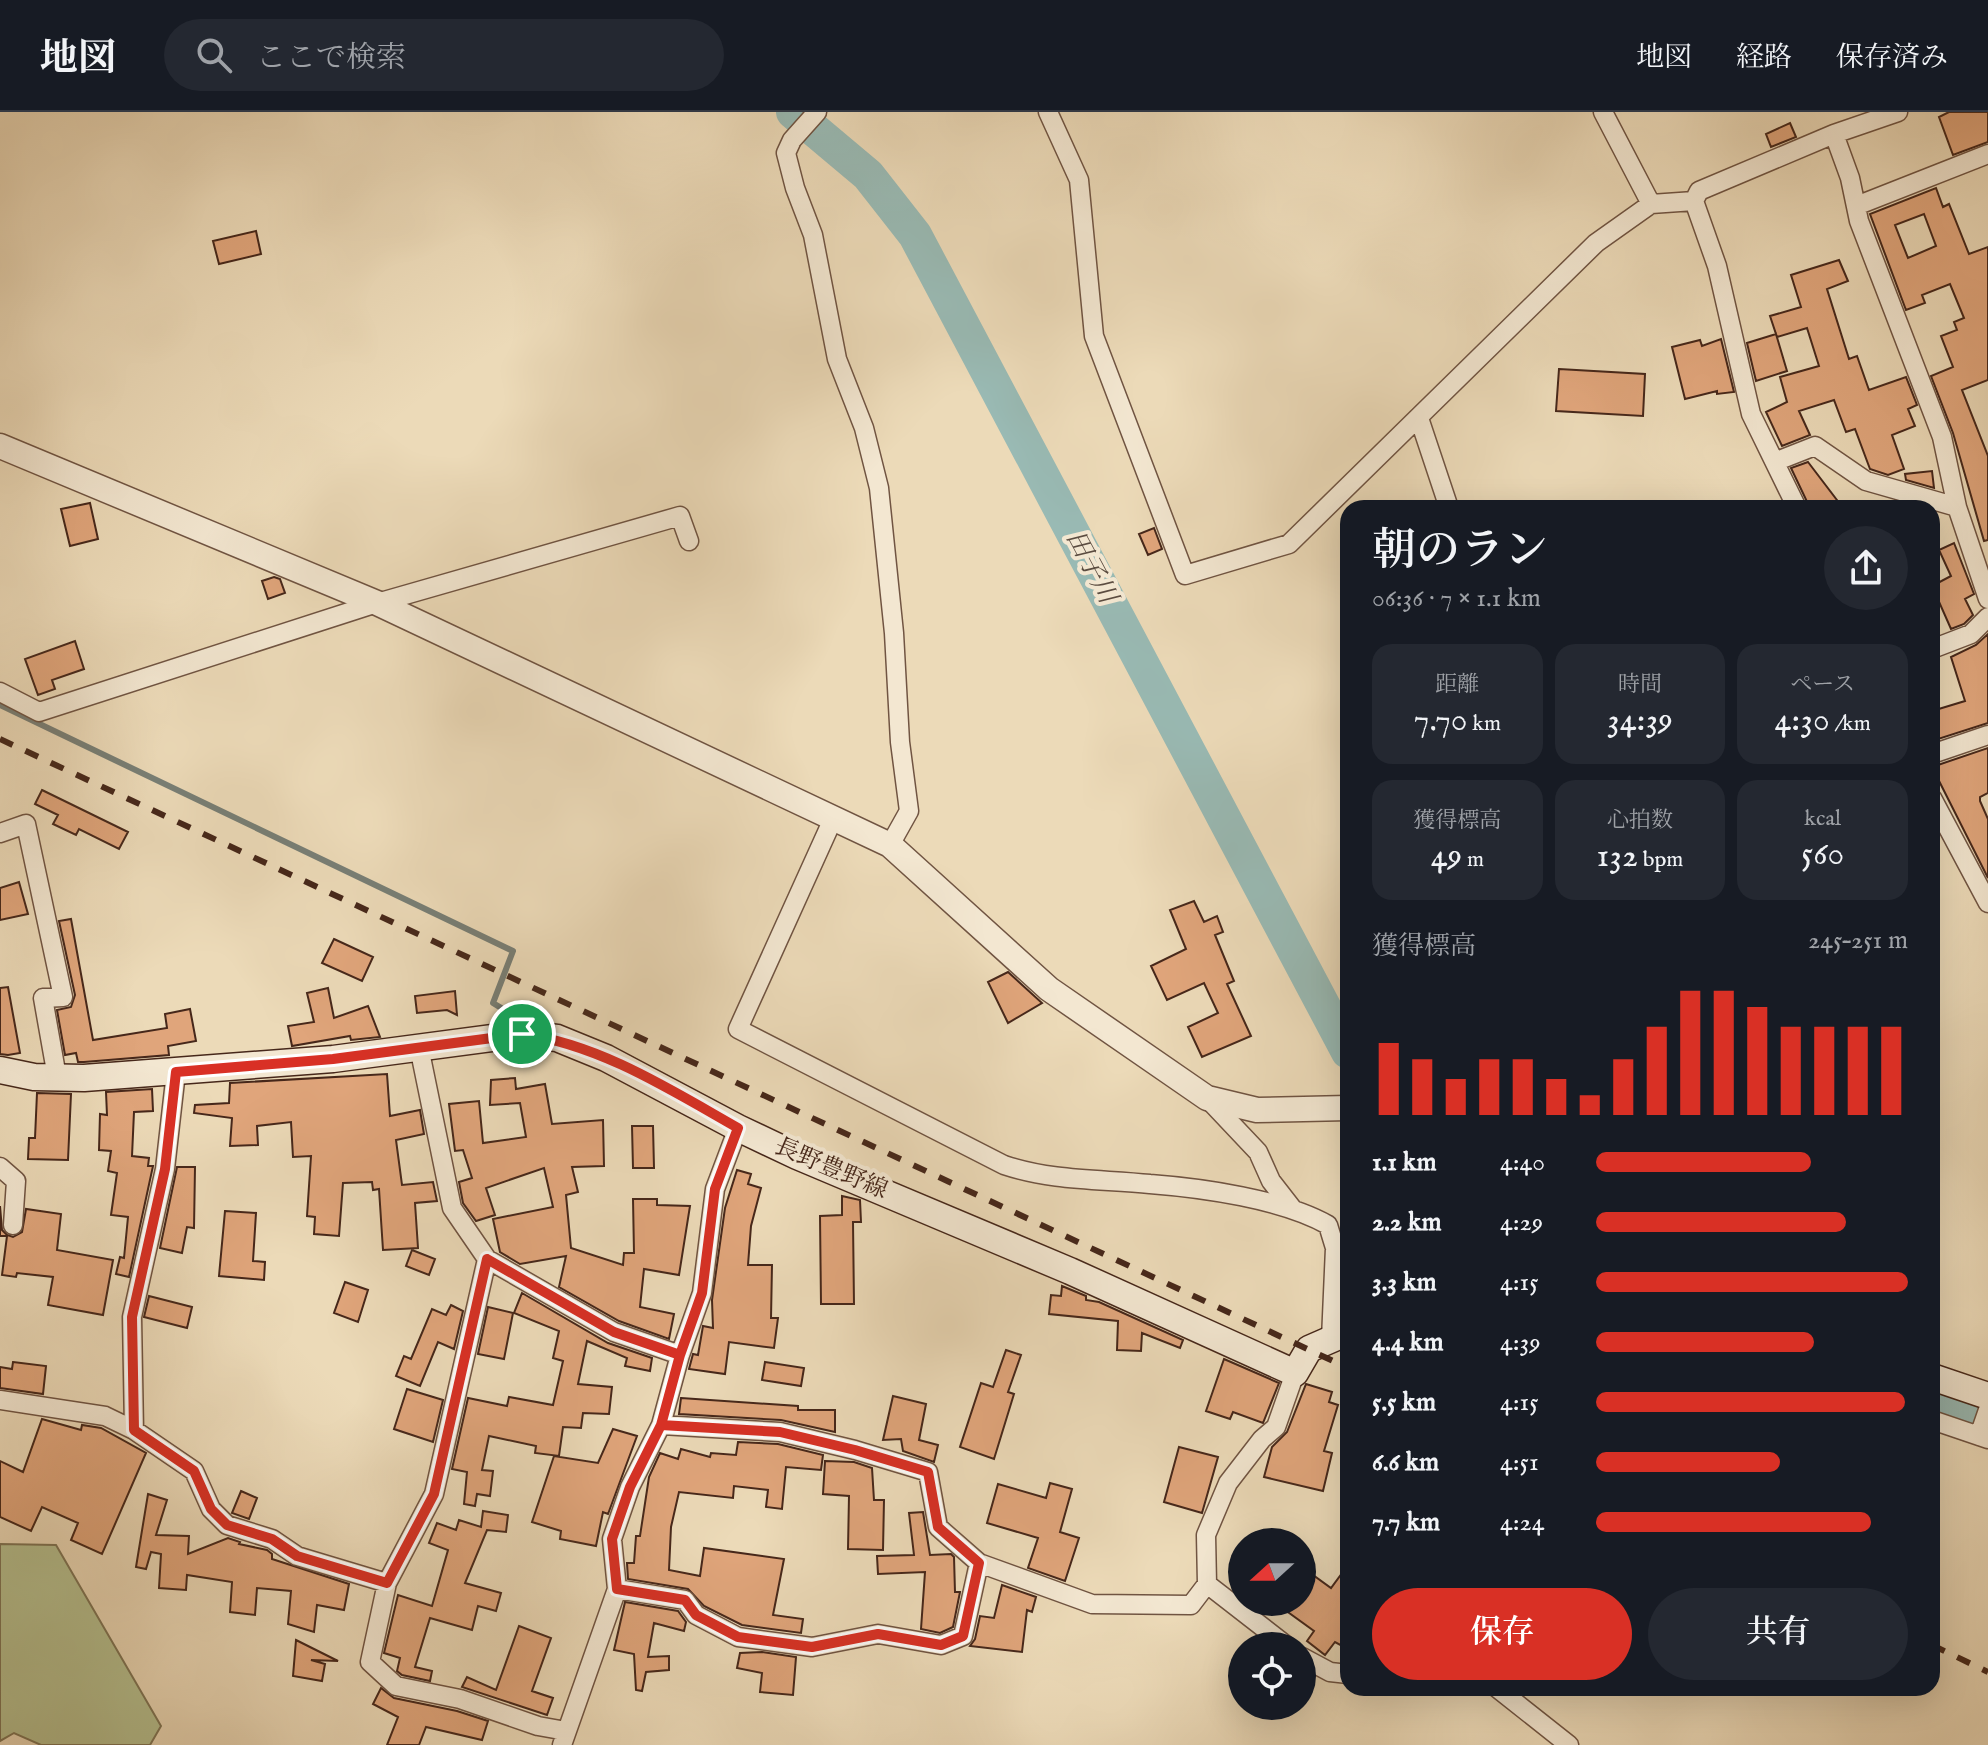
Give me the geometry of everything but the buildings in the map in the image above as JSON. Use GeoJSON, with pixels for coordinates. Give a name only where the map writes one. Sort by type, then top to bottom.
{"type":"FeatureCollection","features":[{"type":"Feature","properties":{"kind":"main road","name":"長野豊野線"},"geometry":{"type":"LineString","coordinates":[[0,1070],[34,1077],[176,1072],[333,1059],[522,1034],[557,1038],[606,1058],[738,1128],[1028,1256],[1070,1271],[1295,1373]]}},
{"type":"Feature","properties":{"kind":"main road"},"geometry":{"type":"LineString","coordinates":[[1295,1373],[1309,1349],[1340,1335]]}},
{"type":"Feature","properties":{"kind":"main road"},"geometry":{"type":"LineString","coordinates":[[1940,1380],[1988,1396]]}},
{"type":"Feature","properties":{"kind":"street"},"geometry":{"type":"LineString","coordinates":[[817,112],[792,140],[786,153],[813,235],[837,359],[864,428],[879,488],[894,633],[900,742],[909,811],[890,845]]}},
{"type":"Feature","properties":{"kind":"street"},"geometry":{"type":"LineString","coordinates":[[1048,112],[1079,180],[1094,336],[1185,575],[1289,544],[1596,243],[1651,204],[1694,201]]}},
{"type":"Feature","properties":{"kind":"street"},"geometry":{"type":"LineString","coordinates":[[1603,112],[1651,204]]}},
{"type":"Feature","properties":{"kind":"street"},"geometry":{"type":"LineString","coordinates":[[1794,500],[1777,461],[1751,414],[1717,266],[1694,201],[1699,191],[1834,134],[1898,112]]}},
{"type":"Feature","properties":{"kind":"street"},"geometry":{"type":"LineString","coordinates":[[1834,134],[1856,206],[1942,437],[1957,507],[1988,599]]}},
{"type":"Feature","properties":{"kind":"street"},"geometry":{"type":"LineString","coordinates":[[1856,206],[1988,154]]}},
{"type":"Feature","properties":{"kind":"street"},"geometry":{"type":"LineString","coordinates":[[1419,418],[1446,500]]}},
{"type":"Feature","properties":{"kind":"street"},"geometry":{"type":"LineString","coordinates":[[0,446],[377,603],[890,845],[1049,989],[1207,1098],[1258,1152],[1271,1181],[1292,1208]]}},
{"type":"Feature","properties":{"kind":"street"},"geometry":{"type":"LineString","coordinates":[[1777,461],[1815,446],[1866,481],[1932,500]]}},
{"type":"Feature","properties":{"kind":"street"},"geometry":{"type":"LineString","coordinates":[[1940,502],[1957,507]]}},
{"type":"Feature","properties":{"kind":"street"},"geometry":{"type":"LineString","coordinates":[[0,692],[39,712],[377,603],[680,516],[689,541]]}},
{"type":"Feature","properties":{"kind":"street"},"geometry":{"type":"LineString","coordinates":[[1940,646],[1971,634],[1988,617]]}},
{"type":"Feature","properties":{"kind":"street"},"geometry":{"type":"LineString","coordinates":[[1940,751],[1988,735]]}},
{"type":"Feature","properties":{"kind":"street"},"geometry":{"type":"LineString","coordinates":[[1940,813],[1988,903]]}},
{"type":"Feature","properties":{"kind":"street"},"geometry":{"type":"LineString","coordinates":[[833,819],[738,1029],[1004,1165],[1036,1176],[1152,1184],[1292,1208],[1328,1225],[1335,1248],[1340,1335]]}},
{"type":"Feature","properties":{"kind":"street"},"geometry":{"type":"LineString","coordinates":[[0,833],[26,824],[63,997],[43,998],[57,1077]]}},
{"type":"Feature","properties":{"kind":"street"},"geometry":{"type":"LineString","coordinates":[[419,1047],[452,1208],[487,1259],[614,1332],[680,1355]]}},
{"type":"Feature","properties":{"kind":"street"},"geometry":{"type":"LineString","coordinates":[[134,1430],[132,1317],[165,1169],[176,1072]]}},
{"type":"Feature","properties":{"kind":"street"},"geometry":{"type":"LineString","coordinates":[[1207,1098],[1257,1110],[1340,1108]]}},
{"type":"Feature","properties":{"kind":"street"},"geometry":{"type":"LineString","coordinates":[[487,1259],[434,1494],[387,1583],[370,1662],[396,1686],[460,1699],[564,1738],[617,1589],[612,1539],[630,1487],[661,1425],[680,1355],[702,1293],[715,1189],[738,1128]]}},
{"type":"Feature","properties":{"kind":"street"},"geometry":{"type":"LineString","coordinates":[[0,1167],[16,1181],[13,1225]]}},
{"type":"Feature","properties":{"kind":"street"},"geometry":{"type":"LineString","coordinates":[[661,1425],[780,1432],[928,1472],[938,1527],[979,1563],[1092,1604],[1191,1605],[1207,1584],[1206,1535],[1228,1483],[1262,1439],[1276,1427],[1295,1373]]}},
{"type":"Feature","properties":{"kind":"street"},"geometry":{"type":"LineString","coordinates":[[0,1400],[105,1416],[134,1430],[194,1471],[211,1509],[227,1525],[272,1539],[297,1556],[387,1583]]}},
{"type":"Feature","properties":{"kind":"street"},"geometry":{"type":"LineString","coordinates":[[1940,1422],[1983,1435],[1988,1410]]}},
{"type":"Feature","properties":{"kind":"street"},"geometry":{"type":"LineString","coordinates":[[617,1589],[685,1600],[696,1615],[738,1637],[812,1647],[878,1634],[941,1645],[963,1636],[979,1563]]}},
{"type":"Feature","properties":{"kind":"street"},"geometry":{"type":"LineString","coordinates":[[1207,1584],[1269,1632]]}},
{"type":"Feature","properties":{"kind":"street"},"geometry":{"type":"LineString","coordinates":[[1316,1664],[1340,1673]]}},
{"type":"Feature","properties":{"kind":"street"},"geometry":{"type":"LineString","coordinates":[[1507,1696],[1569,1745]]}},
{"type":"Feature","properties":{"kind":"green space"},"geometry":{"type":"Polygon","coordinates":[[[0,1544],[56,1545],[161,1726],[150,1745],[41,1745],[14,1733],[0,1741],[0,1544]]]}},
{"type":"Feature","properties":{"kind":"waterway","name":"田子川"},"geometry":{"type":"LineString","coordinates":[[793,112],[868,175],[915,235],[1340,1037]]}},
{"type":"Feature","properties":{"kind":"waterway"},"geometry":{"type":"LineString","coordinates":[[0,705],[513,951],[493,1003],[529,1025]]}},
{"type":"Feature","properties":{"kind":"waterway","name":"田子川"},"geometry":{"type":"LineString","coordinates":[[1940,1403],[1988,1420]]}},
{"type":"Feature","properties":{"kind":"railway"},"geometry":{"type":"LineString","coordinates":[[0,739],[1340,1364]]}},
{"type":"Feature","properties":{"kind":"railway"},"geometry":{"type":"LineString","coordinates":[[1940,1649],[1988,1672]]}},
{"type":"Feature","properties":{"kind":"route"},"geometry":{"type":"LineString","coordinates":[[522,1034],[333,1059],[176,1072],[165,1169],[132,1317],[134,1430],[194,1471],[211,1509],[227,1525],[272,1539],[297,1556],[387,1583],[434,1494],[487,1259],[614,1332],[680,1355],[661,1425],[780,1432],[928,1472],[938,1527],[979,1563],[963,1636],[941,1645],[878,1634],[812,1647],[738,1637],[696,1615],[685,1600],[617,1589],[612,1539],[630,1487],[661,1425],[680,1355],[702,1293],[715,1189],[738,1128],[606,1058],[557,1038],[522,1034]]}}]}
